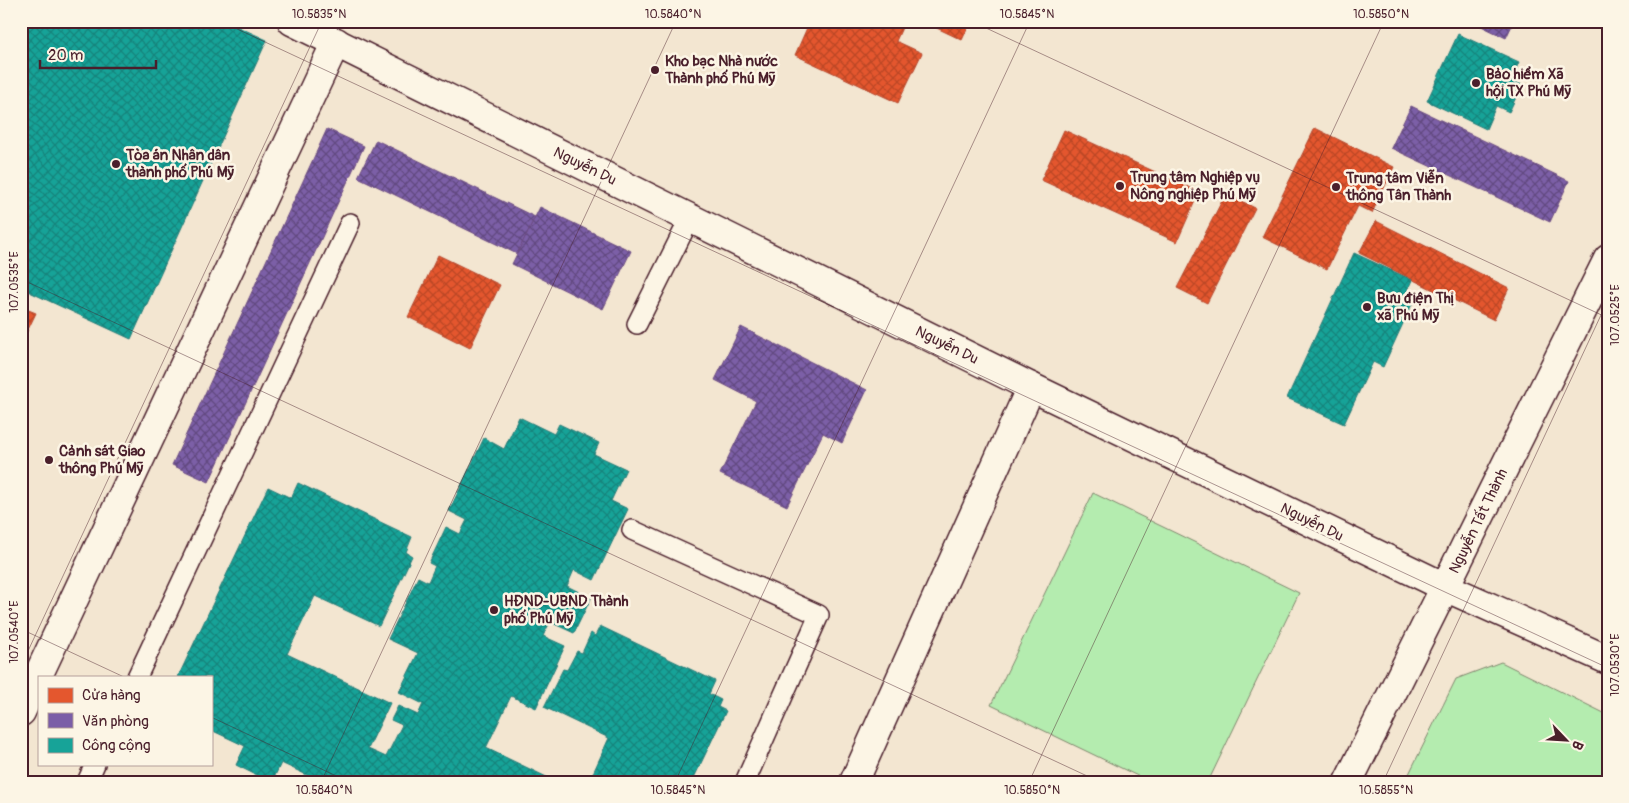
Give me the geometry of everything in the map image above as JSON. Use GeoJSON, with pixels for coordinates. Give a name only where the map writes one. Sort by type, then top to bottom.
{"type":"FeatureCollection","features":[{"type":"Feature","properties":{"kind":"street","name":"Nguyễn Du"},"geometry":{"type":"LineString","coordinates":[[292,21],[1031,387],[1445,587],[1608,660]]}},
{"type":"Feature","properties":{"kind":"street"},"geometry":{"type":"LineString","coordinates":[[21,712],[336,42]]}},
{"type":"Feature","properties":{"kind":"street","name":"Nguyễn Tất Thành"},"geometry":{"type":"LineString","coordinates":[[1348,782],[1608,259]]}},
{"type":"Feature","properties":{"kind":"street"},"geometry":{"type":"LineString","coordinates":[[854,782],[1031,387]]}},
{"type":"Feature","properties":{"kind":"lane"},"geometry":{"type":"LineString","coordinates":[[638,324],[690,218]]}},
{"type":"Feature","properties":{"kind":"lane"},"geometry":{"type":"LineString","coordinates":[[137,676],[350,223]]}},
{"type":"Feature","properties":{"kind":"lane"},"geometry":{"type":"LineString","coordinates":[[632,530],[819,615],[746,782]]}},
{"type":"Feature","properties":{"kind":"lane"},"geometry":{"type":"LineString","coordinates":[[87,782],[94,766]]}},
{"type":"Feature","properties":{"kind":"green space"},"geometry":{"type":"Polygon","coordinates":[[[1093,493],[1299,593],[1208,782],[1150,782],[991,705],[1093,493]]]}},
{"type":"Feature","properties":{"kind":"green space"},"geometry":{"type":"Polygon","coordinates":[[[1501,662],[1608,715],[1608,782],[1405,782],[1456,679],[1501,662]]]}},
{"type":"Feature","properties":{"kind":"building: Cửa hàng"},"geometry":{"type":"Polygon","coordinates":[[[810,21],[865,21],[876,27],[879,21],[905,21],[896,41],[922,53],[898,103],[795,55],[810,21]]]}},
{"type":"Feature","properties":{"kind":"building: Cửa hàng"},"geometry":{"type":"Polygon","coordinates":[[[922,21],[971,21],[962,40],[922,21]]]}},
{"type":"Feature","properties":{"kind":"building: Cửa hàng"},"geometry":{"type":"Polygon","coordinates":[[[21,102],[87,132],[65,181],[30,166],[21,186],[21,102]]]}},
{"type":"Feature","properties":{"kind":"building: Cửa hàng","name":"Trung tâm Viễn thông Tân Thành"},"geometry":{"type":"Polygon","coordinates":[[[1315,128],[1394,167],[1372,213],[1358,206],[1327,269],[1262,237],[1315,128]]]}},
{"type":"Feature","properties":{"kind":"building: Cửa hàng","name":"Trung tâm Nghiệp vụ Nông nghiệp Phú Mỹ"},"geometry":{"type":"Polygon","coordinates":[[[1064,130],[1199,192],[1177,242],[1041,180],[1064,130]]]}},
{"type":"Feature","properties":{"kind":"building: Cửa hàng"},"geometry":{"type":"Polygon","coordinates":[[[1226,193],[1255,208],[1207,303],[1177,288],[1226,193]]]}},
{"type":"Feature","properties":{"kind":"building: Cửa hàng"},"geometry":{"type":"Polygon","coordinates":[[[1376,221],[1509,288],[1494,320],[1359,253],[1376,221]]]}},
{"type":"Feature","properties":{"kind":"building: Cửa hàng"},"geometry":{"type":"Polygon","coordinates":[[[438,255],[500,285],[470,348],[408,317],[438,255]]]}},
{"type":"Feature","properties":{"kind":"building: Cửa hàng"},"geometry":{"type":"Polygon","coordinates":[[[21,307],[36,313],[21,344],[21,307]]]}},
{"type":"Feature","properties":{"kind":"building: Văn phòng"},"geometry":{"type":"Polygon","coordinates":[[[1471,21],[1514,21],[1506,38],[1471,21]]]}},
{"type":"Feature","properties":{"kind":"building: Văn phòng"},"geometry":{"type":"Polygon","coordinates":[[[1411,106],[1569,181],[1550,222],[1391,148],[1411,106]]]}},
{"type":"Feature","properties":{"kind":"building: Văn phòng"},"geometry":{"type":"Polygon","coordinates":[[[327,129],[364,146],[209,482],[172,465],[327,129]]]}},
{"type":"Feature","properties":{"kind":"building: Văn phòng"},"geometry":{"type":"Polygon","coordinates":[[[376,140],[535,217],[517,254],[358,177],[376,140]]]}},
{"type":"Feature","properties":{"kind":"building: Văn phòng"},"geometry":{"type":"Polygon","coordinates":[[[540,207],[631,251],[603,309],[512,264],[540,207]]]}},
{"type":"Feature","properties":{"kind":"building: Văn phòng"},"geometry":{"type":"Polygon","coordinates":[[[741,327],[867,390],[842,443],[823,433],[787,506],[720,474],[756,401],[715,380],[741,327]]]}},
{"type":"Feature","properties":{"kind":"building: Công cộng","name":"Tòa án Nhân dân thành phố Phú Mỹ"},"geometry":{"type":"Polygon","coordinates":[[[21,21],[225,21],[267,40],[131,339],[21,288],[21,21]]]}},
{"type":"Feature","properties":{"kind":"building: Công cộng","name":"Bảo hiểm Xã hội TX Phú Mỹ"},"geometry":{"type":"Polygon","coordinates":[[[1458,34],[1519,62],[1511,80],[1522,85],[1509,112],[1496,106],[1486,129],[1427,101],[1458,34]]]}},
{"type":"Feature","properties":{"kind":"building: Công cộng"},"geometry":{"type":"Polygon","coordinates":[[[1354,253],[1412,280],[1403,300],[1412,304],[1383,367],[1373,362],[1344,424],[1287,398],[1354,253]]]}},
{"type":"Feature","properties":{"kind":"building: Công cộng","name":"HĐND-UBND Thành phố Phú Mỹ"},"geometry":{"type":"Polygon","coordinates":[[[519,417],[554,434],[559,424],[599,443],[594,454],[626,469],[611,501],[628,509],[594,580],[574,570],[567,586],[591,598],[574,633],[550,622],[543,636],[565,646],[536,708],[511,696],[486,748],[557,782],[354,782],[344,777],[341,782],[322,782],[281,763],[272,782],[270,782],[236,765],[245,746],[212,730],[212,676],[178,676],[268,487],[291,498],[298,483],[412,537],[406,552],[412,556],[379,626],[315,596],[287,654],[390,703],[368,749],[386,757],[402,725],[391,720],[398,706],[418,715],[423,704],[399,692],[418,653],[388,639],[418,577],[428,582],[435,566],[429,563],[446,527],[460,534],[467,520],[449,511],[484,438],[504,449],[519,417]]]}},
{"type":"Feature","properties":{"kind":"building: Công cộng","name":"HĐND-UBND Thành phố Phú Mỹ"},"geometry":{"type":"Polygon","coordinates":[[[600,626],[715,681],[709,694],[721,700],[718,707],[726,711],[692,782],[679,779],[677,782],[589,782],[609,738],[544,707],[563,669],[567,670],[577,651],[582,653],[591,633],[595,636],[600,626]]]}},
{"type":"Feature","properties":{"kind":"place","name":"Kho bạc Nhà nước Thành phố Phú Mỹ"},"geometry":{"type":"Point","coordinates":[655,70]}},
{"type":"Feature","properties":{"kind":"place","name":"Bảo hiểm Xã hội TX Phú Mỹ"},"geometry":{"type":"Point","coordinates":[1476,83]}},
{"type":"Feature","properties":{"kind":"place","name":"Tòa án Nhân dân thành phố Phú Mỹ"},"geometry":{"type":"Point","coordinates":[116,164]}},
{"type":"Feature","properties":{"kind":"place","name":"Trung tâm Nghiệp vụ Nông nghiệp Phú Mỹ"},"geometry":{"type":"Point","coordinates":[1120,186]}},
{"type":"Feature","properties":{"kind":"place","name":"Trung tâm Viễn thông Tân Thành"},"geometry":{"type":"Point","coordinates":[1336,187]}},
{"type":"Feature","properties":{"kind":"place","name":"Bưu điện Thị xã Phú Mỹ"},"geometry":{"type":"Point","coordinates":[1367,307]}},
{"type":"Feature","properties":{"kind":"place","name":"Cảnh sát Giao thông Phú Mỹ"},"geometry":{"type":"Point","coordinates":[49,460]}},
{"type":"Feature","properties":{"kind":"place","name":"HĐND-UBND Thành phố Phú Mỹ"},"geometry":{"type":"Point","coordinates":[494,610]}}]}
